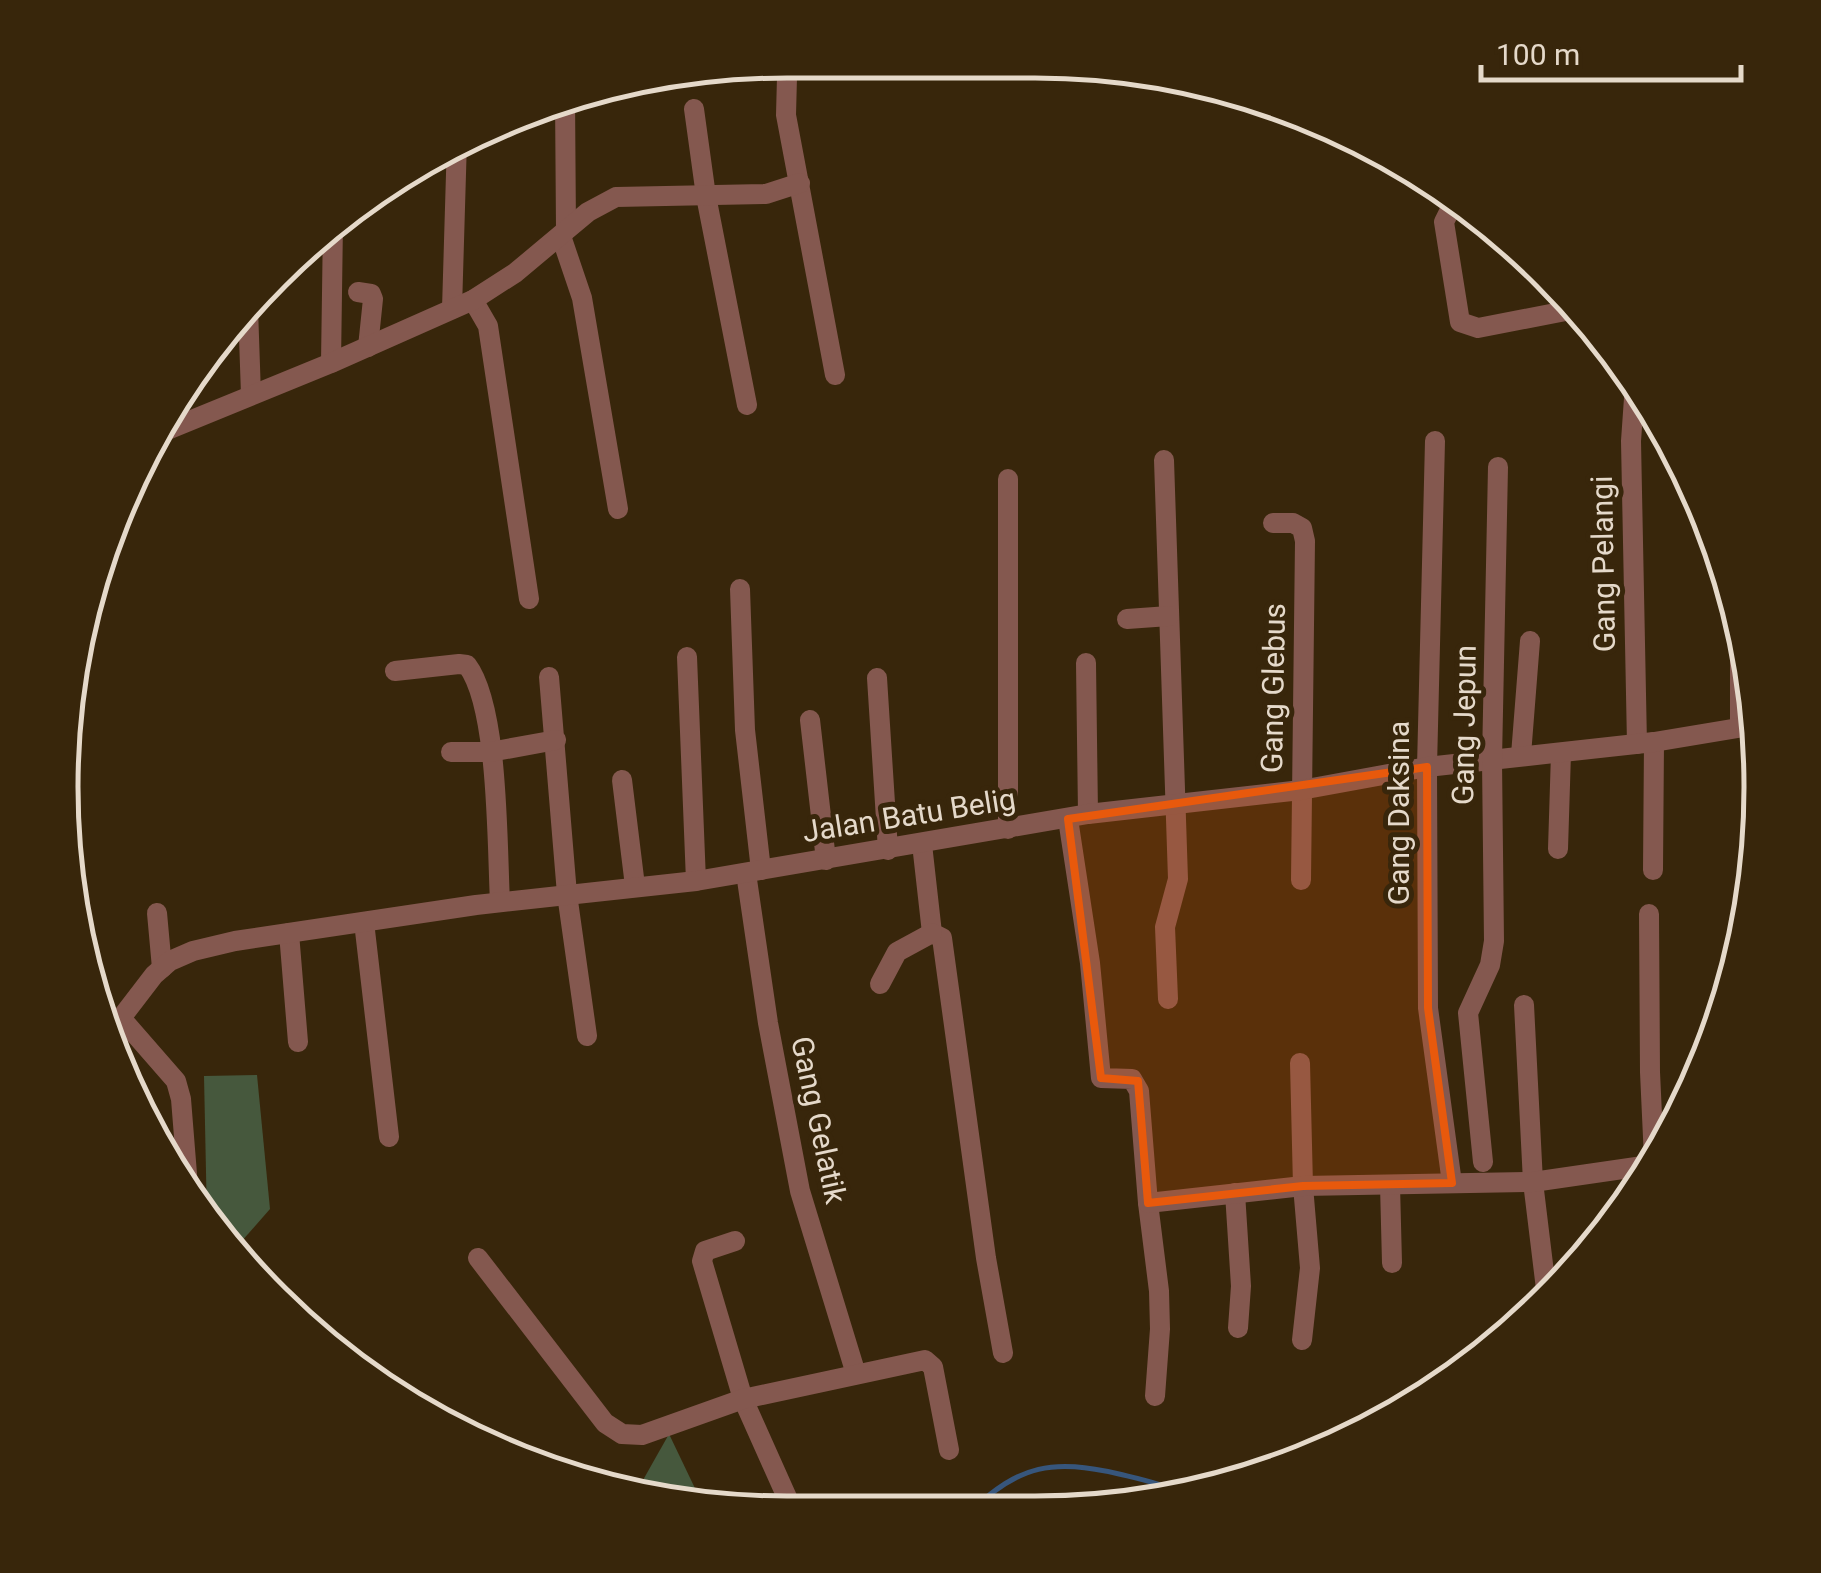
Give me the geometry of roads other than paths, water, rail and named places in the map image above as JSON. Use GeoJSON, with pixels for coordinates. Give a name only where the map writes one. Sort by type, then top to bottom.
{"type":"FeatureCollection","features":[{"type":"Feature","properties":{"kind":"street"},"geometry":{"type":"LineString","coordinates":[[788,78],[786,116],[835,375]]}},
{"type":"Feature","properties":{"kind":"street"},"geometry":{"type":"LineString","coordinates":[[694,110],[706,196],[748,406]]}},
{"type":"Feature","properties":{"kind":"street"},"geometry":{"type":"LineString","coordinates":[[565,113],[563,233],[582,298],[618,509]]}},
{"type":"Feature","properties":{"kind":"street"},"geometry":{"type":"LineString","coordinates":[[452,309],[456,159]]}},
{"type":"Feature","properties":{"kind":"street"},"geometry":{"type":"LineString","coordinates":[[176,426],[473,300],[515,273],[596,207],[616,197],[766,194],[800,182]]}},
{"type":"Feature","properties":{"kind":"street"},"geometry":{"type":"LineString","coordinates":[[1449,212],[1444,222],[1460,322],[1478,328],[1561,312]]}},
{"type":"Feature","properties":{"kind":"street"},"geometry":{"type":"LineString","coordinates":[[331,363],[333,242]]}},
{"type":"Feature","properties":{"kind":"street"},"geometry":{"type":"LineString","coordinates":[[358,292],[371,294],[373,299],[368,347]]}},
{"type":"Feature","properties":{"kind":"street"},"geometry":{"type":"LineString","coordinates":[[473,300],[488,326],[529,599]]}},
{"type":"Feature","properties":{"kind":"street"},"geometry":{"type":"LineString","coordinates":[[249,324],[251,394]]}},
{"type":"Feature","properties":{"kind":"street","name":"Gang Pelangi"},"geometry":{"type":"LineString","coordinates":[[1633,407],[1630,441],[1645,743]]}},
{"type":"Feature","properties":{"kind":"street","name":"Gang Daksina"},"geometry":{"type":"LineString","coordinates":[[1434,441],[1427,767],[1428,1008],[1452,1183]]}},
{"type":"Feature","properties":{"kind":"street"},"geometry":{"type":"LineString","coordinates":[[1164,460],[1172,804],[1178,879],[1165,927],[1168,999]]}},
{"type":"Feature","properties":{"kind":"street","name":"Gang Jepun"},"geometry":{"type":"LineString","coordinates":[[1483,1162],[1468,1013],[1490,965],[1494,941],[1492,760],[1498,466]]}},
{"type":"Feature","properties":{"kind":"street"},"geometry":{"type":"LineString","coordinates":[[1008,479],[1008,829]]}},
{"type":"Feature","properties":{"kind":"street","name":"Gang Glebus"},"geometry":{"type":"LineString","coordinates":[[1273,522],[1293,523],[1302,528],[1306,541],[1301,880]]}},
{"type":"Feature","properties":{"kind":"street","name":"Gang Gelatik"},"geometry":{"type":"LineString","coordinates":[[740,589],[744,730],[768,1023],[800,1191],[856,1374]]}},
{"type":"Feature","properties":{"kind":"street"},"geometry":{"type":"LineString","coordinates":[[1126,619],[1169,616]]}},
{"type":"Feature","properties":{"kind":"street"},"geometry":{"type":"LineString","coordinates":[[1521,755],[1530,641]]}},
{"type":"Feature","properties":{"kind":"street"},"geometry":{"type":"LineString","coordinates":[[687,657],[696,880]]}},
{"type":"Feature","properties":{"kind":"street"},"geometry":{"type":"LineString","coordinates":[[1086,662],[1078,816],[1090,962],[1102,1078],[1132,1079],[1139,1091],[1159,1291],[1155,1396]]}},
{"type":"Feature","properties":{"kind":"street"},"geometry":{"type":"LineString","coordinates":[[396,671],[467,665],[482,700],[490,752],[500,902]]}},
{"type":"Feature","properties":{"kind":"street"},"geometry":{"type":"LineString","coordinates":[[549,677],[567,894],[587,1036]]}},
{"type":"Feature","properties":{"kind":"street"},"geometry":{"type":"LineString","coordinates":[[877,678],[888,850]]}},
{"type":"Feature","properties":{"kind":"street"},"geometry":{"type":"LineString","coordinates":[[810,720],[826,860]]}},
{"type":"Feature","properties":{"kind":"street","name":"Jalan Batu Belig"},"geometry":{"type":"LineString","coordinates":[[117,1019],[162,968],[192,951],[289,933],[500,902],[754,872],[1078,816],[1301,790],[1427,767],[1645,743],[1741,727]]}},
{"type":"Feature","properties":{"kind":"street"},"geometry":{"type":"LineString","coordinates":[[451,752],[490,752],[556,740]]}},
{"type":"Feature","properties":{"kind":"street"},"geometry":{"type":"LineString","coordinates":[[1645,743],[1652,870]]}},
{"type":"Feature","properties":{"kind":"street"},"geometry":{"type":"LineString","coordinates":[[1558,849],[1561,752]]}},
{"type":"Feature","properties":{"kind":"street"},"geometry":{"type":"LineString","coordinates":[[622,780],[635,886]]}},
{"type":"Feature","properties":{"kind":"street"},"geometry":{"type":"LineString","coordinates":[[922,844],[932,933]]}},
{"type":"Feature","properties":{"kind":"street"},"geometry":{"type":"LineString","coordinates":[[157,913],[162,968]]}},
{"type":"Feature","properties":{"kind":"street"},"geometry":{"type":"LineString","coordinates":[[1649,914],[1651,1136]]}},
{"type":"Feature","properties":{"kind":"street"},"geometry":{"type":"LineString","coordinates":[[364,922],[389,1136]]}},
{"type":"Feature","properties":{"kind":"street"},"geometry":{"type":"LineString","coordinates":[[289,933],[298,1042]]}},
{"type":"Feature","properties":{"kind":"street"},"geometry":{"type":"LineString","coordinates":[[880,984],[898,952],[932,933]]}},
{"type":"Feature","properties":{"kind":"street"},"geometry":{"type":"LineString","coordinates":[[932,933],[942,938],[1003,1354]]}},
{"type":"Feature","properties":{"kind":"street"},"geometry":{"type":"LineString","coordinates":[[1524,1005],[1533,1182],[1545,1279]]}},
{"type":"Feature","properties":{"kind":"street"},"geometry":{"type":"LineString","coordinates":[[122,1034],[176,1081],[187,1164]]}},
{"type":"Feature","properties":{"kind":"street"},"geometry":{"type":"LineString","coordinates":[[1300,1063],[1310,1268],[1302,1340]]}},
{"type":"Feature","properties":{"kind":"street"},"geometry":{"type":"LineString","coordinates":[[1148,1203],[1303,1186],[1533,1182],[1634,1165]]}},
{"type":"Feature","properties":{"kind":"street"},"geometry":{"type":"LineString","coordinates":[[1390,1184],[1392,1263]]}},
{"type":"Feature","properties":{"kind":"street"},"geometry":{"type":"LineString","coordinates":[[1235,1192],[1241,1286],[1238,1328]]}},
{"type":"Feature","properties":{"kind":"street"},"geometry":{"type":"LineString","coordinates":[[735,1241],[705,1251],[702,1261],[744,1398],[787,1496]]}},
{"type":"Feature","properties":{"kind":"street"},"geometry":{"type":"LineString","coordinates":[[478,1258],[614,1430],[642,1436],[744,1398],[929,1361],[950,1450]]}},
{"type":"Feature","properties":{"kind":"waterway"},"geometry":{"type":"LineString","coordinates":[[988,1496],[1022,1475],[1056,1467],[1096,1469],[1158,1484]]}}]}
